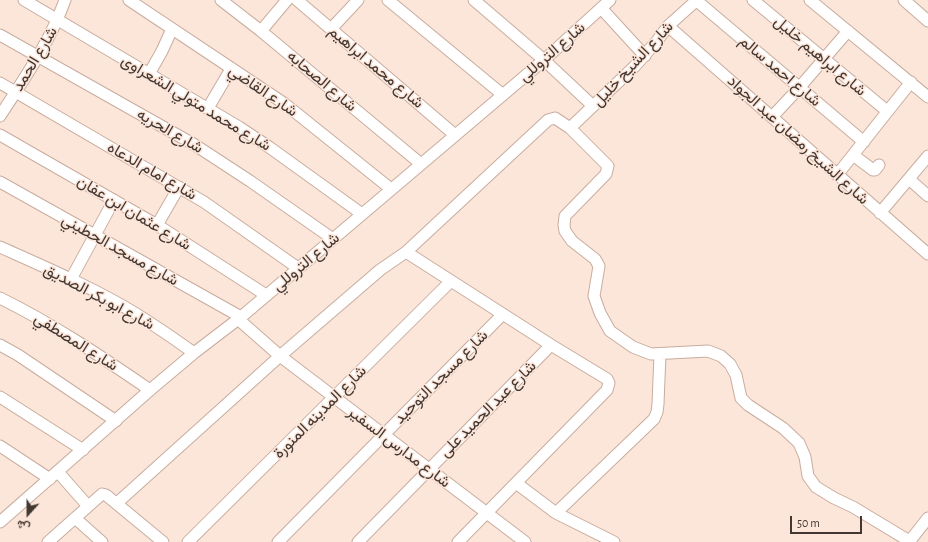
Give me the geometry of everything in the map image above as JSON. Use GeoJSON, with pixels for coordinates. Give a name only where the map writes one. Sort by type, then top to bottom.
{"type":"FeatureCollection","features":[{"type":"Feature","properties":{"kind":"street","name":"شارع محمد متولي الشعراوى"},"geometry":{"type":"LineString","coordinates":[[24,0],[57,21],[208,108],[269,147],[362,214]]}},
{"type":"Feature","properties":{"kind":"street","name":"شارع الحمد"},"geometry":{"type":"LineString","coordinates":[[0,116],[37,57],[57,21],[65,0]]}},
{"type":"Feature","properties":{"kind":"street","name":"شارع القاضي"},"geometry":{"type":"LineString","coordinates":[[129,0],[285,104],[391,189]]}},
{"type":"Feature","properties":{"kind":"street","name":"شارع الصحابه"},"geometry":{"type":"LineString","coordinates":[[221,0],[261,31],[421,164]]}},
{"type":"Feature","properties":{"kind":"street"},"geometry":{"type":"LineString","coordinates":[[261,31],[287,0]]}},
{"type":"Feature","properties":{"kind":"street","name":"شارع محمد ابراهيم"},"geometry":{"type":"LineString","coordinates":[[297,0],[455,135]]}},
{"type":"Feature","properties":{"kind":"street"},"geometry":{"type":"LineString","coordinates":[[331,29],[358,0]]}},
{"type":"Feature","properties":{"kind":"street"},"geometry":{"type":"LineString","coordinates":[[388,0],[502,95]]}},
{"type":"Feature","properties":{"kind":"street"},"geometry":{"type":"LineString","coordinates":[[474,0],[544,60],[593,106]]}},
{"type":"Feature","properties":{"kind":"street","name":"شارع الشيخ خليل"},"geometry":{"type":"LineString","coordinates":[[570,128],[645,56],[668,26],[697,0]]}},
{"type":"Feature","properties":{"kind":"street","name":"شارع احمد سالم"},"geometry":{"type":"LineString","coordinates":[[697,0],[864,142]]}},
{"type":"Feature","properties":{"kind":"street","name":"شارع ابراهيم خليل"},"geometry":{"type":"LineString","coordinates":[[753,0],[887,111]]}},
{"type":"Feature","properties":{"kind":"street"},"geometry":{"type":"LineString","coordinates":[[810,0],[928,97]]}},
{"type":"Feature","properties":{"kind":"street"},"geometry":{"type":"LineString","coordinates":[[904,0],[928,21]]}},
{"type":"Feature","properties":{"kind":"street"},"geometry":{"type":"LineString","coordinates":[[606,4],[645,56]]}},
{"type":"Feature","properties":{"kind":"street","name":"شارع التروللي"},"geometry":{"type":"LineString","coordinates":[[0,522],[150,390],[266,296],[544,60],[606,4]]}},
{"type":"Feature","properties":{"kind":"street","name":"شارع الشيخ رمضان عبد الجواد"},"geometry":{"type":"LineString","coordinates":[[668,26],[928,254]]}},
{"type":"Feature","properties":{"kind":"street"},"geometry":{"type":"LineString","coordinates":[[149,74],[172,29]]}},
{"type":"Feature","properties":{"kind":"street"},"geometry":{"type":"LineString","coordinates":[[772,117],[848,31]]}},
{"type":"Feature","properties":{"kind":"street","name":"شارع الحريه"},"geometry":{"type":"LineString","coordinates":[[0,35],[196,145],[223,162],[333,239]]}},
{"type":"Feature","properties":{"kind":"street"},"geometry":{"type":"LineString","coordinates":[[208,108],[231,69]]}},
{"type":"Feature","properties":{"kind":"street","name":"شارع امام الدعاه"},"geometry":{"type":"LineString","coordinates":[[0,82],[228,217],[298,268]]}},
{"type":"Feature","properties":{"kind":"street"},"geometry":{"type":"LineString","coordinates":[[837,175],[911,82]]}},
{"type":"Feature","properties":{"kind":"street"},"geometry":{"type":"LineString","coordinates":[[117,504],[280,356],[380,270],[406,252],[548,120],[555,118],[570,128],[606,163],[608,168],[606,174],[565,216],[564,224],[565,231],[572,241],[595,258],[599,266],[594,296],[600,313],[610,331],[633,347],[651,354],[708,351],[720,356],[730,364],[736,374],[741,398],[748,405],[783,428],[799,443],[805,457],[808,476],[816,487],[853,507],[910,542],[928,518]]}},
{"type":"Feature","properties":{"kind":"street","name":"شارع عثمان ابن عفان"},"geometry":{"type":"LineString","coordinates":[[0,135],[157,225],[266,296]]}},
{"type":"Feature","properties":{"kind":"street"},"geometry":{"type":"LineString","coordinates":[[853,155],[873,170],[875,170],[879,165]]}},
{"type":"Feature","properties":{"kind":"street"},"geometry":{"type":"LineString","coordinates":[[880,213],[928,156]]}},
{"type":"Feature","properties":{"kind":"street"},"geometry":{"type":"LineString","coordinates":[[909,179],[928,196]]}},
{"type":"Feature","properties":{"kind":"street","name":"شارع مسجد الحطيني"},"geometry":{"type":"LineString","coordinates":[[0,182],[239,318]]}},
{"type":"Feature","properties":{"kind":"street"},"geometry":{"type":"LineString","coordinates":[[157,225],[179,187]]}},
{"type":"Feature","properties":{"kind":"street"},"geometry":{"type":"LineString","coordinates":[[71,279],[114,200]]}},
{"type":"Feature","properties":{"kind":"street","name":"شارع ابو بكر الصديق"},"geometry":{"type":"LineString","coordinates":[[0,247],[71,279],[138,315],[194,353]]}},
{"type":"Feature","properties":{"kind":"street"},"geometry":{"type":"LineString","coordinates":[[406,252],[551,346],[607,379],[610,384],[607,390],[458,542]]}},
{"type":"Feature","properties":{"kind":"street","name":"شارع المدينه المنورة"},"geometry":{"type":"LineString","coordinates":[[188,542],[451,281]]}},
{"type":"Feature","properties":{"kind":"street","name":"شارع المصطفي"},"geometry":{"type":"LineString","coordinates":[[0,298],[81,343],[150,390]]}},
{"type":"Feature","properties":{"kind":"street","name":"شارع مسجد التوحيد"},"geometry":{"type":"LineString","coordinates":[[278,542],[503,314]]}},
{"type":"Feature","properties":{"kind":"street","name":"شارع مدارس السفير"},"geometry":{"type":"LineString","coordinates":[[239,318],[280,356],[525,542]]}},
{"type":"Feature","properties":{"kind":"street"},"geometry":{"type":"LineString","coordinates":[[0,345],[18,355],[116,421]]}},
{"type":"Feature","properties":{"kind":"street","name":"شارع عبد الحميد على"},"geometry":{"type":"LineString","coordinates":[[358,542],[551,346]]}},
{"type":"Feature","properties":{"kind":"street"},"geometry":{"type":"LineString","coordinates":[[556,513],[654,419],[658,412],[660,354]]}},
{"type":"Feature","properties":{"kind":"street"},"geometry":{"type":"LineString","coordinates":[[0,397],[83,450]]}},
{"type":"Feature","properties":{"kind":"street"},"geometry":{"type":"LineString","coordinates":[[0,446],[54,476],[88,506]]}},
{"type":"Feature","properties":{"kind":"street"},"geometry":{"type":"LineString","coordinates":[[516,483],[556,513],[614,542]]}},
{"type":"Feature","properties":{"kind":"street"},"geometry":{"type":"LineString","coordinates":[[48,542],[102,494],[106,495],[163,542]]}},
{"type":"Feature","properties":{"kind":"street"},"geometry":{"type":"LineString","coordinates":[[75,518],[102,542]]}}]}
